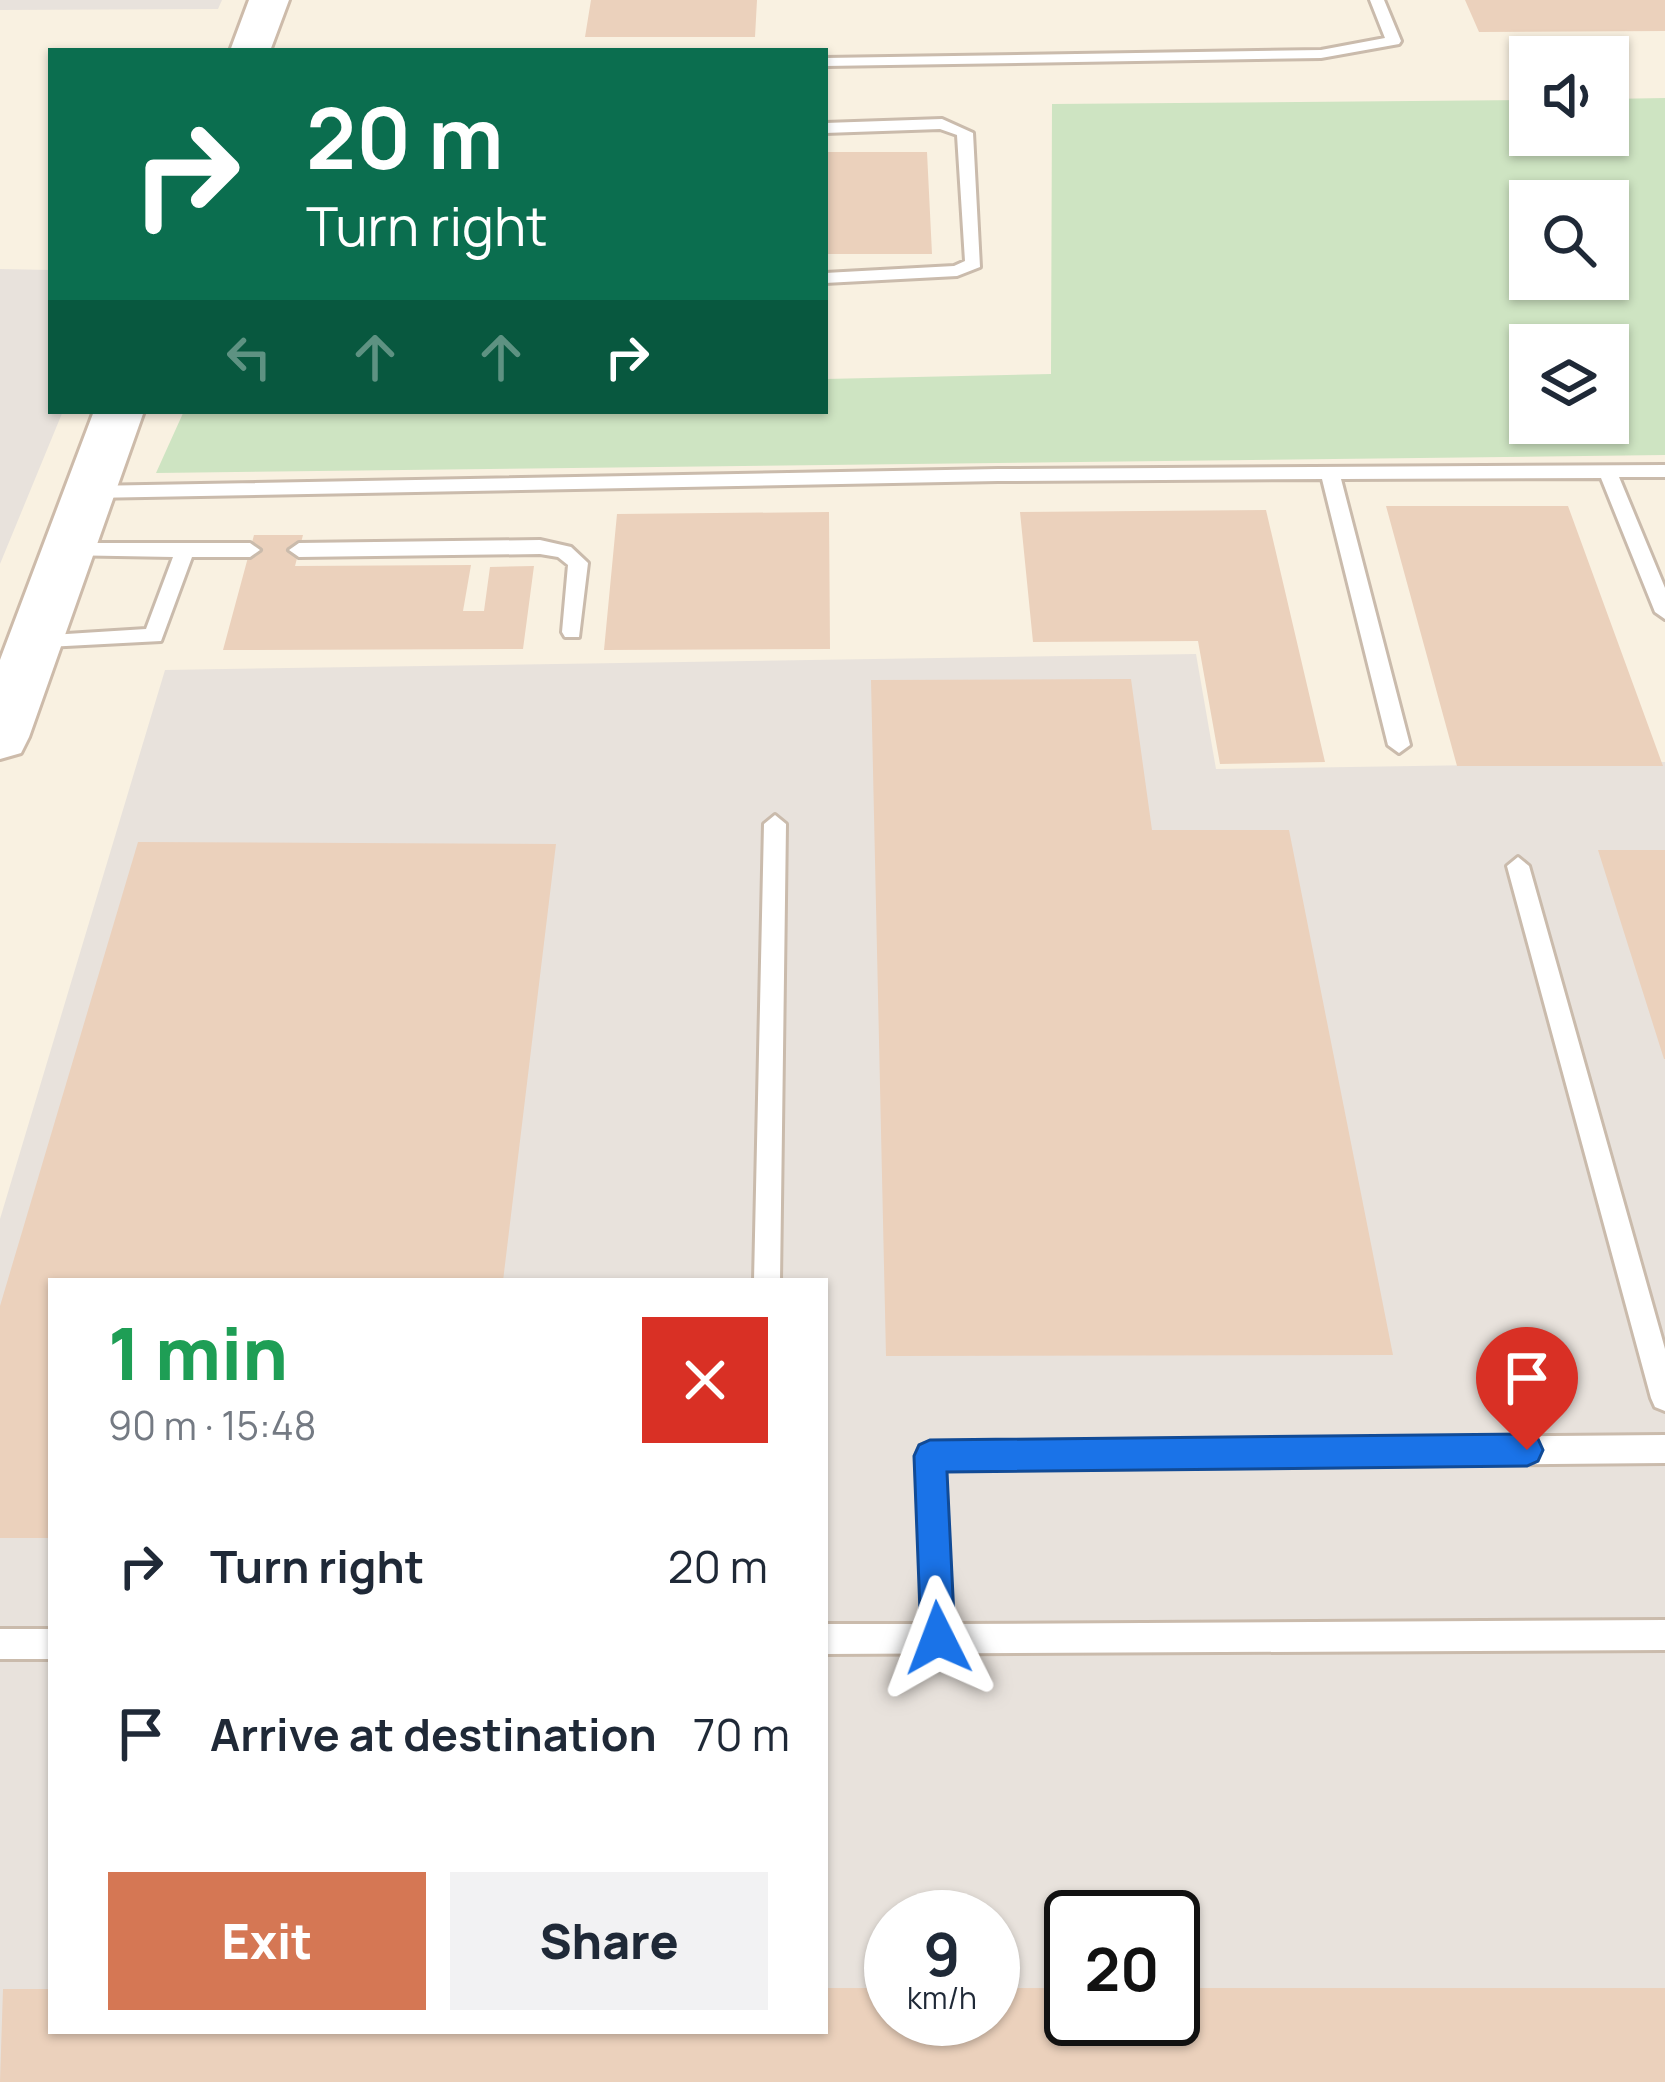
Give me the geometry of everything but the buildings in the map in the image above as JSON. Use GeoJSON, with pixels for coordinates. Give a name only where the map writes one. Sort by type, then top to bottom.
{"type":"FeatureCollection","features":[{"type":"Feature","properties":{"kind":"main road"},"geometry":{"type":"LineString","coordinates":[[251,48],[269,0]]}},
{"type":"Feature","properties":{"kind":"main road"},"geometry":{"type":"LineString","coordinates":[[0,736],[118,414]]}},
{"type":"Feature","properties":{"kind":"lane"},"geometry":{"type":"LineString","coordinates":[[828,62],[1321,54],[1394,40],[1376,0]]}},
{"type":"Feature","properties":{"kind":"lane"},"geometry":{"type":"LineString","coordinates":[[828,128],[942,124],[956,125],[965,133],[974,263],[957,272],[828,278]]}},
{"type":"Feature","properties":{"kind":"lane"},"geometry":{"type":"LineString","coordinates":[[1607,470],[1665,612]]}},
{"type":"Feature","properties":{"kind":"lane"},"geometry":{"type":"LineString","coordinates":[[90,492],[1665,471]]}},
{"type":"Feature","properties":{"kind":"lane"},"geometry":{"type":"LineString","coordinates":[[1330,472],[1400,745]]}},
{"type":"Feature","properties":{"kind":"lane"},"geometry":{"type":"LineString","coordinates":[[299,550],[540,547],[564,552],[578,563],[572,632]]}},
{"type":"Feature","properties":{"kind":"lane"},"geometry":{"type":"LineString","coordinates":[[68,550],[250,550]]}},
{"type":"Feature","properties":{"kind":"lane"},"geometry":{"type":"LineString","coordinates":[[34,643],[154,636],[185,550]]}},
{"type":"Feature","properties":{"kind":"lane"},"geometry":{"type":"LineString","coordinates":[[767,1278],[776,824]]}},
{"type":"Feature","properties":{"kind":"lane"},"geometry":{"type":"LineString","coordinates":[[1518,866],[1665,1398]]}},
{"type":"Feature","properties":{"kind":"lane"},"geometry":{"type":"LineString","coordinates":[[938,1638],[930,1456],[1665,1449]]}},
{"type":"Feature","properties":{"kind":"lane"},"geometry":{"type":"LineString","coordinates":[[828,1639],[1665,1635]]}},
{"type":"Feature","properties":{"kind":"lane"},"geometry":{"type":"LineString","coordinates":[[0,1644],[48,1644]]}},
{"type":"Feature","properties":{"kind":"shaded area"},"geometry":{"type":"Polygon","coordinates":[[[0,0],[222,0],[218,9],[0,10],[0,0]]]}},
{"type":"Feature","properties":{"kind":"shaded area"},"geometry":{"type":"Polygon","coordinates":[[[0,269],[48,270],[48,414],[62,414],[0,564],[0,269]]]}},
{"type":"Feature","properties":{"kind":"shaded area"},"geometry":{"type":"Polygon","coordinates":[[[1196,654],[1216,769],[1665,762],[1665,2082],[0,2082],[0,1219],[165,670],[1196,654]]]}},
{"type":"Feature","properties":{"kind":"green space"},"geometry":{"type":"Polygon","coordinates":[[[1665,98],[1665,455],[156,473],[183,414],[828,414],[828,379],[1051,374],[1052,104],[1509,100],[1509,156],[1629,156],[1629,99],[1665,98]]]}},
{"type":"Feature","properties":{"kind":"route"},"geometry":{"type":"LineString","coordinates":[[938,1638],[930,1456],[1527,1450]]}}]}
